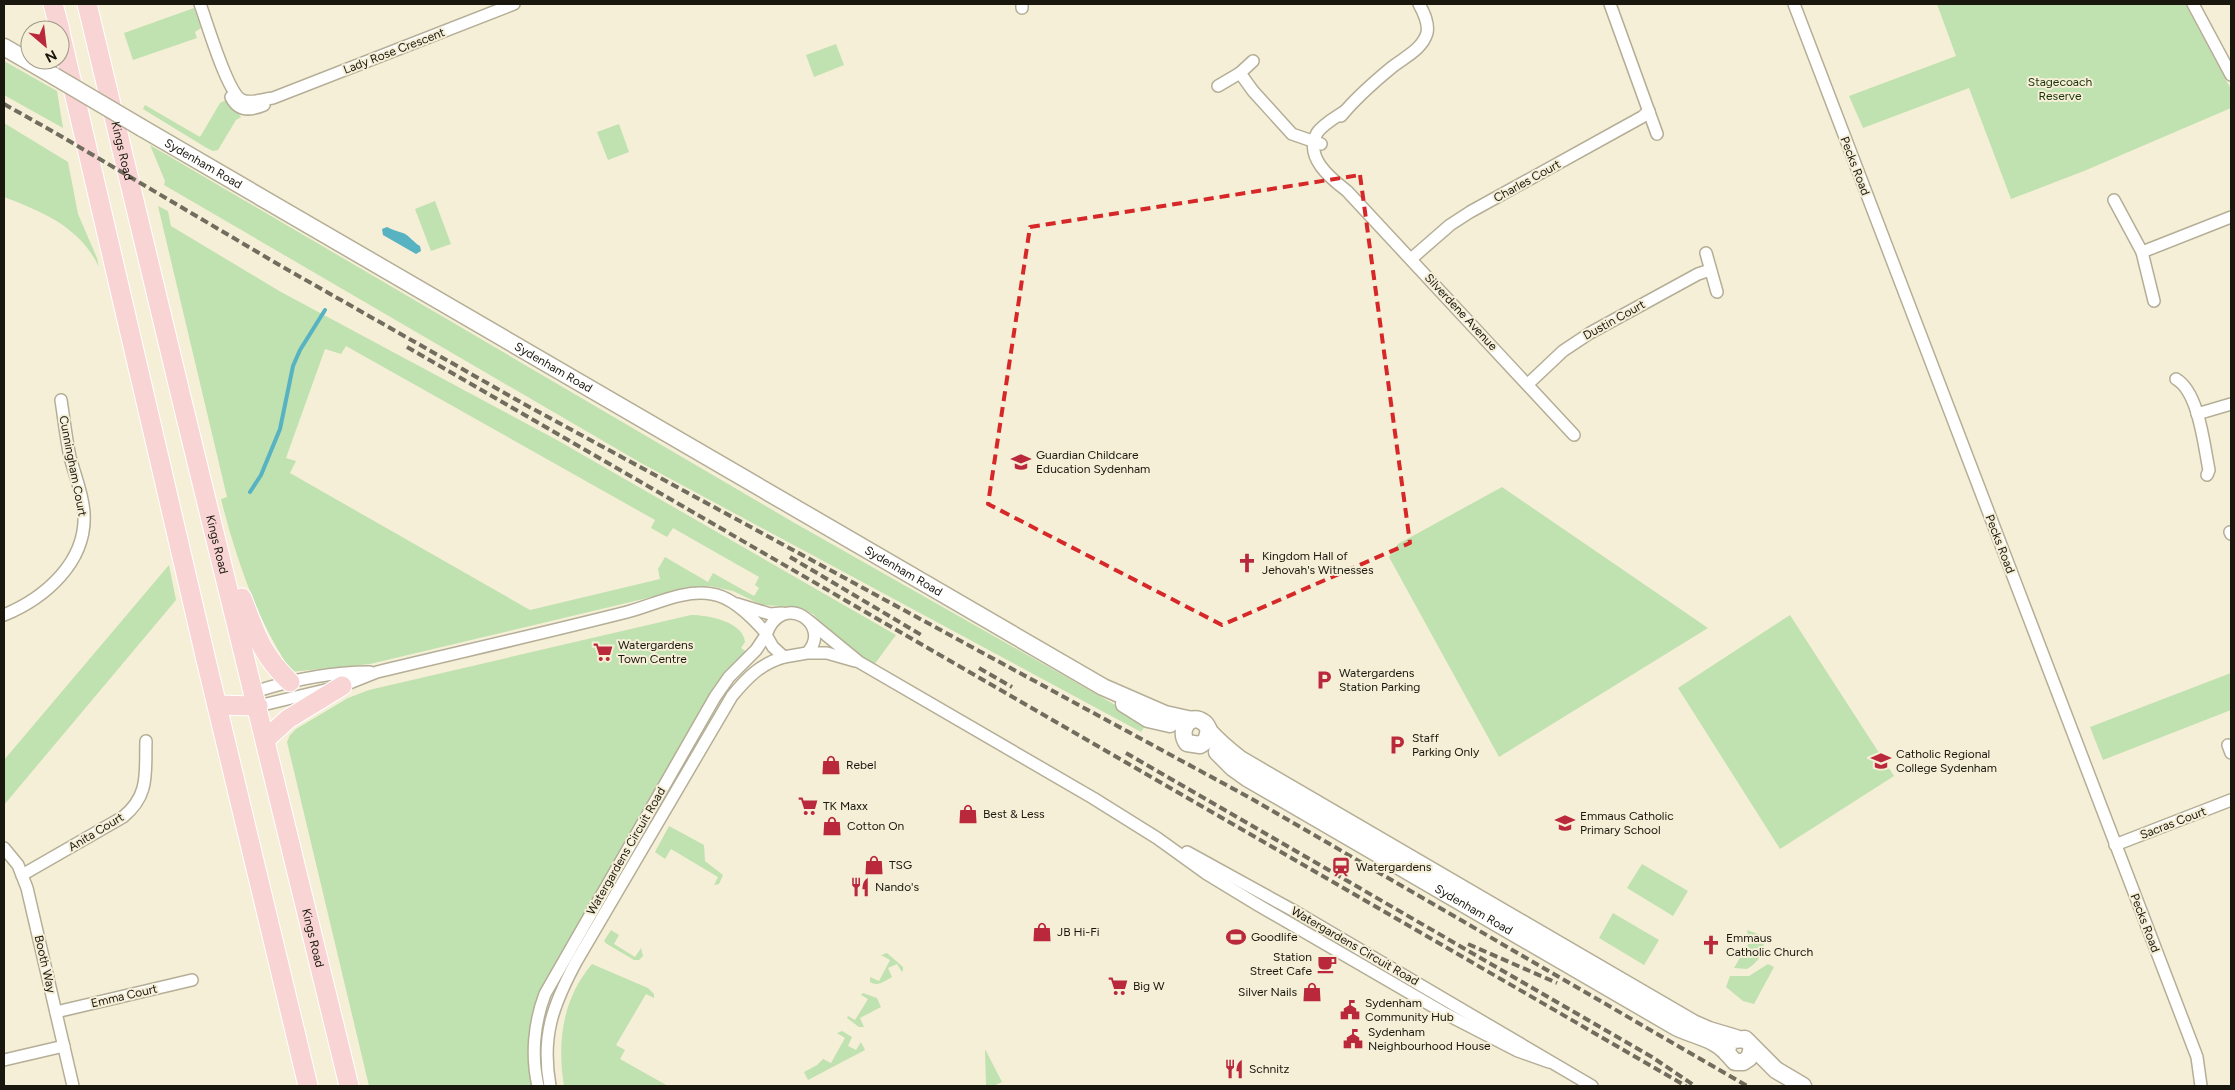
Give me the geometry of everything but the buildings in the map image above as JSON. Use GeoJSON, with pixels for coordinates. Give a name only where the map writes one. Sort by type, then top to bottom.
{"type":"FeatureCollection","features":[{"type":"Feature","properties":{"kind":"main road"},"geometry":{"type":"LineString","coordinates":[[53,4],[57,20]]}},
{"type":"Feature","properties":{"kind":"main road","name":"Kings Road"},"geometry":{"type":"LineString","coordinates":[[87,4],[350,1086]]}},
{"type":"Feature","properties":{"kind":"main road"},"geometry":{"type":"LineString","coordinates":[[69,70],[308,1086]]}},
{"type":"Feature","properties":{"kind":"main road"},"geometry":{"type":"LineString","coordinates":[[216,540],[260,645],[274,665],[290,682]]}},
{"type":"Feature","properties":{"kind":"main road"},"geometry":{"type":"LineString","coordinates":[[266,739],[288,719],[342,686]]}},
{"type":"Feature","properties":{"kind":"main road"},"geometry":{"type":"LineString","coordinates":[[217,705],[256,699]]}},
{"type":"Feature","properties":{"kind":"street","name":"Lady Rose Crescent"},"geometry":{"type":"LineString","coordinates":[[200,4],[226,77],[236,94],[244,101],[273,98],[514,4]]}},
{"type":"Feature","properties":{"kind":"street"},"geometry":{"type":"LineString","coordinates":[[1240,73],[1253,92],[1292,134],[1318,143],[1318,132],[1345,111],[1392,67],[1414,42],[1419,33],[1420,24],[1414,4]]}},
{"type":"Feature","properties":{"kind":"street"},"geometry":{"type":"LineString","coordinates":[[1392,67],[1409,56],[1423,41],[1427,33],[1427,23],[1419,4]]}},
{"type":"Feature","properties":{"kind":"street"},"geometry":{"type":"LineString","coordinates":[[1610,4],[1658,134]]}},
{"type":"Feature","properties":{"kind":"street","name":"Pecks Road"},"geometry":{"type":"LineString","coordinates":[[1794,4],[2197,1057],[2201,1086]]}},
{"type":"Feature","properties":{"kind":"street"},"geometry":{"type":"LineString","coordinates":[[2192,4],[2231,75]]}},
{"type":"Feature","properties":{"kind":"street","name":"Sydenham Road"},"geometry":{"type":"LineString","coordinates":[[4,47],[1103,687],[1165,714],[1192,720]]}},
{"type":"Feature","properties":{"kind":"street"},"geometry":{"type":"LineString","coordinates":[[1218,86],[1240,73],[1254,61]]}},
{"type":"Feature","properties":{"kind":"street","name":"Charles Court"},"geometry":{"type":"LineString","coordinates":[[1411,259],[1450,225],[1470,212],[1642,117],[1649,111]]}},
{"type":"Feature","properties":{"kind":"street","name":"Silverdene Avenue"},"geometry":{"type":"LineString","coordinates":[[1318,143],[1314,152],[1319,165],[1333,181],[1347,191],[1574,435]]}},
{"type":"Feature","properties":{"kind":"street"},"geometry":{"type":"LineString","coordinates":[[2114,200],[2142,252],[2154,301]]}},
{"type":"Feature","properties":{"kind":"street"},"geometry":{"type":"LineString","coordinates":[[2142,252],[2231,217]]}},
{"type":"Feature","properties":{"kind":"street"},"geometry":{"type":"LineString","coordinates":[[1706,253],[1717,292]]}},
{"type":"Feature","properties":{"kind":"street","name":"Dustin Court"},"geometry":{"type":"LineString","coordinates":[[1528,384],[1563,351],[1590,333],[1698,274],[1710,270]]}},
{"type":"Feature","properties":{"kind":"street"},"geometry":{"type":"LineString","coordinates":[[2176,379],[2186,388],[2198,414],[2209,470],[2207,475]]}},
{"type":"Feature","properties":{"kind":"street","name":"Cunningham Court"},"geometry":{"type":"LineString","coordinates":[[4,615],[27,605],[40,596],[56,580],[69,564],[83,535],[84,512],[68,446],[61,400]]}},
{"type":"Feature","properties":{"kind":"street"},"geometry":{"type":"LineString","coordinates":[[2198,414],[2231,404]]}},
{"type":"Feature","properties":{"kind":"street"},"geometry":{"type":"LineString","coordinates":[[256,699],[342,686],[377,672],[630,612],[683,595],[710,594],[722,596],[756,622],[766,634],[773,647],[784,657],[807,653],[814,642],[815,634],[809,621],[799,614],[770,614],[729,601]]}},
{"type":"Feature","properties":{"kind":"street"},"geometry":{"type":"LineString","coordinates":[[766,634],[775,619],[786,613]]}},
{"type":"Feature","properties":{"kind":"street","name":"Watergardens Circuit Road"},"geometry":{"type":"LineString","coordinates":[[809,621],[859,662],[1094,798],[1157,838],[1207,874],[1446,1014],[1518,1052],[1548,1062],[1592,1086]]}},
{"type":"Feature","properties":{"kind":"street","name":"Watergardens Circuit Road"},"geometry":{"type":"LineString","coordinates":[[538,1086],[535,1064],[535,1041],[538,1014],[545,994],[715,697],[729,677],[756,650],[766,634]]}},
{"type":"Feature","properties":{"kind":"street","name":"Watergardens Circuit Road"},"geometry":{"type":"LineString","coordinates":[[807,653],[834,654],[859,662]]}},
{"type":"Feature","properties":{"kind":"street","name":"Watergardens Circuit Road"},"geometry":{"type":"LineString","coordinates":[[550,1086],[547,1050],[551,1018],[555,1005],[576,962],[732,696],[756,670],[767,662],[784,657]]}},
{"type":"Feature","properties":{"kind":"street"},"geometry":{"type":"LineString","coordinates":[[256,699],[290,682],[346,672],[377,672]]}},
{"type":"Feature","properties":{"kind":"street","name":"Sydenham Road"},"geometry":{"type":"LineString","coordinates":[[1103,687],[1135,712],[1148,719],[1169,724],[1183,735]]}},
{"type":"Feature","properties":{"kind":"street"},"geometry":{"type":"LineString","coordinates":[[1192,720],[1202,721],[1209,730],[1206,741],[1200,745],[1191,745],[1183,735],[1186,724],[1192,720]]}},
{"type":"Feature","properties":{"kind":"street","name":"Sydenham Road"},"geometry":{"type":"LineString","coordinates":[[1209,730],[1240,759],[1393,855],[1676,1027],[1692,1035],[1713,1040],[1727,1053]]}},
{"type":"Feature","properties":{"kind":"street","name":"Anita Court"},"geometry":{"type":"LineString","coordinates":[[22,875],[123,817],[133,809],[140,800],[143,788],[146,741]]}},
{"type":"Feature","properties":{"kind":"street","name":"Sydenham Road"},"geometry":{"type":"LineString","coordinates":[[1200,745],[1218,752],[1233,768],[1247,778],[1393,855],[1693,1023],[1736,1038]]}},
{"type":"Feature","properties":{"kind":"street","name":"Sacras Court"},"geometry":{"type":"LineString","coordinates":[[2115,845],[2231,800]]}},
{"type":"Feature","properties":{"kind":"street","name":"Booth Way"},"geometry":{"type":"LineString","coordinates":[[4,848],[14,858],[30,898],[73,1086]]}},
{"type":"Feature","properties":{"kind":"street","name":"Emma Court"},"geometry":{"type":"LineString","coordinates":[[56,1012],[192,980]]}},
{"type":"Feature","properties":{"kind":"street"},"geometry":{"type":"LineString","coordinates":[[1780,1086],[1761,1069],[1743,1062],[1735,1062],[1727,1053],[1728,1045],[1736,1038],[1748,1041],[1752,1048],[1776,1070],[1803,1086]]}},
{"type":"Feature","properties":{"kind":"street"},"geometry":{"type":"LineString","coordinates":[[4,1060],[64,1046]]}},
{"type":"Feature","properties":{"kind":"street"},"geometry":{"type":"LineString","coordinates":[[1743,1062],[1749,1058],[1752,1048]]}},
{"type":"Feature","properties":{"kind":"highlighted area"},"geometry":{"type":"Polygon","coordinates":[[[1360,175],[1410,543],[1222,625],[988,504],[1030,227],[1360,175]]]}},
{"type":"Feature","properties":{"kind":"green space","name":"Stagecoach Reserve"},"geometry":{"type":"Polygon","coordinates":[[[1937,4],[2185,4],[2231,89],[2231,108],[2084,171],[2011,199],[1969,88],[1863,128],[1849,96],[1956,56],[1937,4]]]}},
{"type":"Feature","properties":{"kind":"green space"},"geometry":{"type":"Polygon","coordinates":[[[194,8],[201,28],[195,32],[197,38],[133,60],[124,33],[194,8]]]}},
{"type":"Feature","properties":{"kind":"green space"},"geometry":{"type":"Polygon","coordinates":[[[836,44],[844,65],[814,77],[806,55],[836,44]]]}},
{"type":"Feature","properties":{"kind":"green space"},"geometry":{"type":"Polygon","coordinates":[[[4,61],[57,91],[63,128],[4,95],[4,61]]]}},
{"type":"Feature","properties":{"kind":"green space"},"geometry":{"type":"Polygon","coordinates":[[[226,100],[241,117],[236,120],[218,150],[213,151],[143,109],[145,105],[200,137],[220,103],[226,100]]]}},
{"type":"Feature","properties":{"kind":"green space"},"geometry":{"type":"Polygon","coordinates":[[[4,123],[68,162],[78,214],[99,267],[82,241],[71,231],[46,215],[4,197],[4,123]]]}},
{"type":"Feature","properties":{"kind":"green space"},"geometry":{"type":"Polygon","coordinates":[[[619,124],[629,152],[608,160],[597,132],[619,124]]]}},
{"type":"Feature","properties":{"kind":"green space"},"geometry":{"type":"Polygon","coordinates":[[[150,145],[793,522],[1147,723],[1141,732],[641,463],[164,185],[165,181],[150,145]]]}},
{"type":"Feature","properties":{"kind":"green space"},"geometry":{"type":"Polygon","coordinates":[[[435,201],[451,244],[431,251],[415,209],[435,201]]]}},
{"type":"Feature","properties":{"kind":"green space"},"geometry":{"type":"Polygon","coordinates":[[[158,206],[168,211],[171,226],[281,292],[557,440],[896,635],[874,665],[830,632],[813,614],[799,607],[762,605],[733,591],[710,586],[677,591],[370,664],[290,672],[279,665],[284,660],[263,622],[246,582],[221,499],[227,497],[158,206]],[[346,346],[341,354],[325,349],[286,458],[296,461],[290,473],[530,610],[660,579],[658,569],[665,557],[708,582],[713,573],[754,596],[759,588],[755,585],[759,577],[673,528],[667,537],[651,528],[655,520],[346,346]]]}},
{"type":"Feature","properties":{"kind":"green space"},"geometry":{"type":"Polygon","coordinates":[[[1502,487],[1708,628],[1499,757],[1389,557],[1398,544],[1502,487]]]}},
{"type":"Feature","properties":{"kind":"green space"},"geometry":{"type":"Polygon","coordinates":[[[169,565],[176,600],[4,805],[4,760],[169,565]]]}},
{"type":"Feature","properties":{"kind":"green space"},"geometry":{"type":"Polygon","coordinates":[[[691,615],[715,618],[731,624],[743,635],[745,642],[741,648],[747,652],[726,673],[542,989],[534,1086],[369,1086],[287,742],[290,735],[296,729],[348,698],[369,690],[691,615]]]}},
{"type":"Feature","properties":{"kind":"green space"},"geometry":{"type":"Polygon","coordinates":[[[1790,615],[1894,776],[1780,849],[1678,688],[1790,615]]]}},
{"type":"Feature","properties":{"kind":"green space"},"geometry":{"type":"Polygon","coordinates":[[[2231,673],[2231,710],[2103,760],[2090,727],[2231,673]]]}},
{"type":"Feature","properties":{"kind":"green space"},"geometry":{"type":"Polygon","coordinates":[[[669,826],[704,845],[705,861],[723,875],[719,884],[714,885],[718,877],[671,849],[665,859],[655,852],[669,826]]]}},
{"type":"Feature","properties":{"kind":"green space"},"geometry":{"type":"Polygon","coordinates":[[[1642,864],[1688,891],[1673,916],[1627,888],[1642,864]]]}},
{"type":"Feature","properties":{"kind":"green space"},"geometry":{"type":"Polygon","coordinates":[[[1613,913],[1659,940],[1644,965],[1599,938],[1613,913]]]}},
{"type":"Feature","properties":{"kind":"green space"},"geometry":{"type":"Polygon","coordinates":[[[611,930],[619,935],[614,944],[635,957],[641,948],[643,956],[639,960],[634,960],[607,944],[604,941],[611,930]]]}},
{"type":"Feature","properties":{"kind":"green space"},"geometry":{"type":"Polygon","coordinates":[[[1747,930],[1763,938],[1764,943],[1761,956],[1747,969],[1734,968],[1741,956],[1744,957],[1749,941],[1747,930]]]}},
{"type":"Feature","properties":{"kind":"green space"},"geometry":{"type":"Polygon","coordinates":[[[887,953],[903,967],[902,972],[897,964],[888,968],[892,977],[879,984],[870,982],[870,977],[879,981],[890,960],[881,955],[887,953]]]}},
{"type":"Feature","properties":{"kind":"green space"},"geometry":{"type":"Polygon","coordinates":[[[592,964],[648,988],[654,994],[654,998],[646,994],[616,1045],[625,1050],[620,1059],[668,1086],[564,1086],[561,1054],[564,1022],[574,992],[592,964]]]}},
{"type":"Feature","properties":{"kind":"green space"},"geometry":{"type":"Polygon","coordinates":[[[1768,964],[1774,967],[1754,1004],[1743,1001],[1726,987],[1730,976],[1749,976],[1768,964]]]}},
{"type":"Feature","properties":{"kind":"green space"},"geometry":{"type":"Polygon","coordinates":[[[863,993],[877,998],[881,1007],[860,1018],[864,1027],[859,1027],[847,1018],[848,1016],[855,1020],[868,999],[861,995],[863,993]]]}},
{"type":"Feature","properties":{"kind":"green space"},"geometry":{"type":"Polygon","coordinates":[[[842,1031],[852,1037],[848,1046],[856,1050],[861,1042],[865,1050],[808,1080],[804,1072],[817,1065],[823,1059],[831,1063],[845,1038],[837,1033],[842,1031]]]}},
{"type":"Feature","properties":{"kind":"green space"},"geometry":{"type":"Polygon","coordinates":[[[985,1049],[1002,1082],[993,1086],[986,1086],[985,1049]]]}},
{"type":"Feature","properties":{"kind":"water"},"geometry":{"type":"Polygon","coordinates":[[[387,227],[407,235],[420,246],[421,251],[416,254],[383,235],[382,229],[387,227]]]}},
{"type":"Feature","properties":{"kind":"waterway"},"geometry":{"type":"LineString","coordinates":[[250,492],[261,475],[280,429],[293,366],[300,350],[325,310]]}},
{"type":"Feature","properties":{"kind":"railway"},"geometry":{"type":"LineString","coordinates":[[4,104],[281,266],[524,404],[1252,799],[1747,1086]]}},
{"type":"Feature","properties":{"kind":"railway"},"geometry":{"type":"LineString","coordinates":[[407,347],[1686,1086]]}},
{"type":"Feature","properties":{"kind":"railway"},"geometry":{"type":"LineString","coordinates":[[790,557],[923,636]]}},
{"type":"Feature","properties":{"kind":"railway"},"geometry":{"type":"LineString","coordinates":[[979,668],[1012,687]]}},
{"type":"Feature","properties":{"kind":"railway"},"geometry":{"type":"LineString","coordinates":[[1126,753],[1652,1057],[1695,1086]]}},
{"type":"Feature","properties":{"kind":"railway"},"geometry":{"type":"LineString","coordinates":[[1468,944],[1557,983]]}},
{"type":"Feature","properties":{"kind":"place","name":"Guardian Childcare Education Sydenham"},"geometry":{"type":"Point","coordinates":[1021,462]}},
{"type":"Feature","properties":{"kind":"place","name":"Kingdom Hall of Jehovah's Witnesses"},"geometry":{"type":"Point","coordinates":[1247,563]}},
{"type":"Feature","properties":{"kind":"place","name":"Watergardens Town Centre"},"geometry":{"type":"Point","coordinates":[603,652]}},
{"type":"Feature","properties":{"kind":"place","name":"Watergardens Station Parking"},"geometry":{"type":"Point","coordinates":[1324,680]}},
{"type":"Feature","properties":{"kind":"place","name":"Staff Parking Only"},"geometry":{"type":"Point","coordinates":[1397,745]}},
{"type":"Feature","properties":{"kind":"place","name":"Catholic Regional College Sydenham"},"geometry":{"type":"Point","coordinates":[1881,761]}},
{"type":"Feature","properties":{"kind":"place","name":"Rebel"},"geometry":{"type":"Point","coordinates":[831,765]}},
{"type":"Feature","properties":{"kind":"place","name":"TK Maxx"},"geometry":{"type":"Point","coordinates":[808,806]}},
{"type":"Feature","properties":{"kind":"place","name":"Best & Less"},"geometry":{"type":"Point","coordinates":[968,814]}},
{"type":"Feature","properties":{"kind":"place","name":"Emmaus Catholic Primary School"},"geometry":{"type":"Point","coordinates":[1565,823]}},
{"type":"Feature","properties":{"kind":"place","name":"Cotton On"},"geometry":{"type":"Point","coordinates":[832,826]}},
{"type":"Feature","properties":{"kind":"place","name":"TSG"},"geometry":{"type":"Point","coordinates":[874,865]}},
{"type":"Feature","properties":{"kind":"place","name":"Watergardens"},"geometry":{"type":"Point","coordinates":[1341,867]}},
{"type":"Feature","properties":{"kind":"place","name":"Nando's"},"geometry":{"type":"Point","coordinates":[860,887]}},
{"type":"Feature","properties":{"kind":"place","name":"JB Hi-Fi"},"geometry":{"type":"Point","coordinates":[1042,932]}},
{"type":"Feature","properties":{"kind":"place","name":"Goodlife"},"geometry":{"type":"Point","coordinates":[1236,937]}},
{"type":"Feature","properties":{"kind":"place","name":"Emmaus Catholic Church"},"geometry":{"type":"Point","coordinates":[1711,945]}},
{"type":"Feature","properties":{"kind":"place","name":"Station Street Cafe"},"geometry":{"type":"Point","coordinates":[1327,964]}},
{"type":"Feature","properties":{"kind":"place","name":"Big W"},"geometry":{"type":"Point","coordinates":[1118,986]}},
{"type":"Feature","properties":{"kind":"place","name":"Silver Nails"},"geometry":{"type":"Point","coordinates":[1312,992]}},
{"type":"Feature","properties":{"kind":"place","name":"Sydenham Community Hub"},"geometry":{"type":"Point","coordinates":[1350,1010]}},
{"type":"Feature","properties":{"kind":"place","name":"Sydenham Neighbourhood House"},"geometry":{"type":"Point","coordinates":[1353,1039]}},
{"type":"Feature","properties":{"kind":"place","name":"Schnitz"},"geometry":{"type":"Point","coordinates":[1234,1069]}}]}
